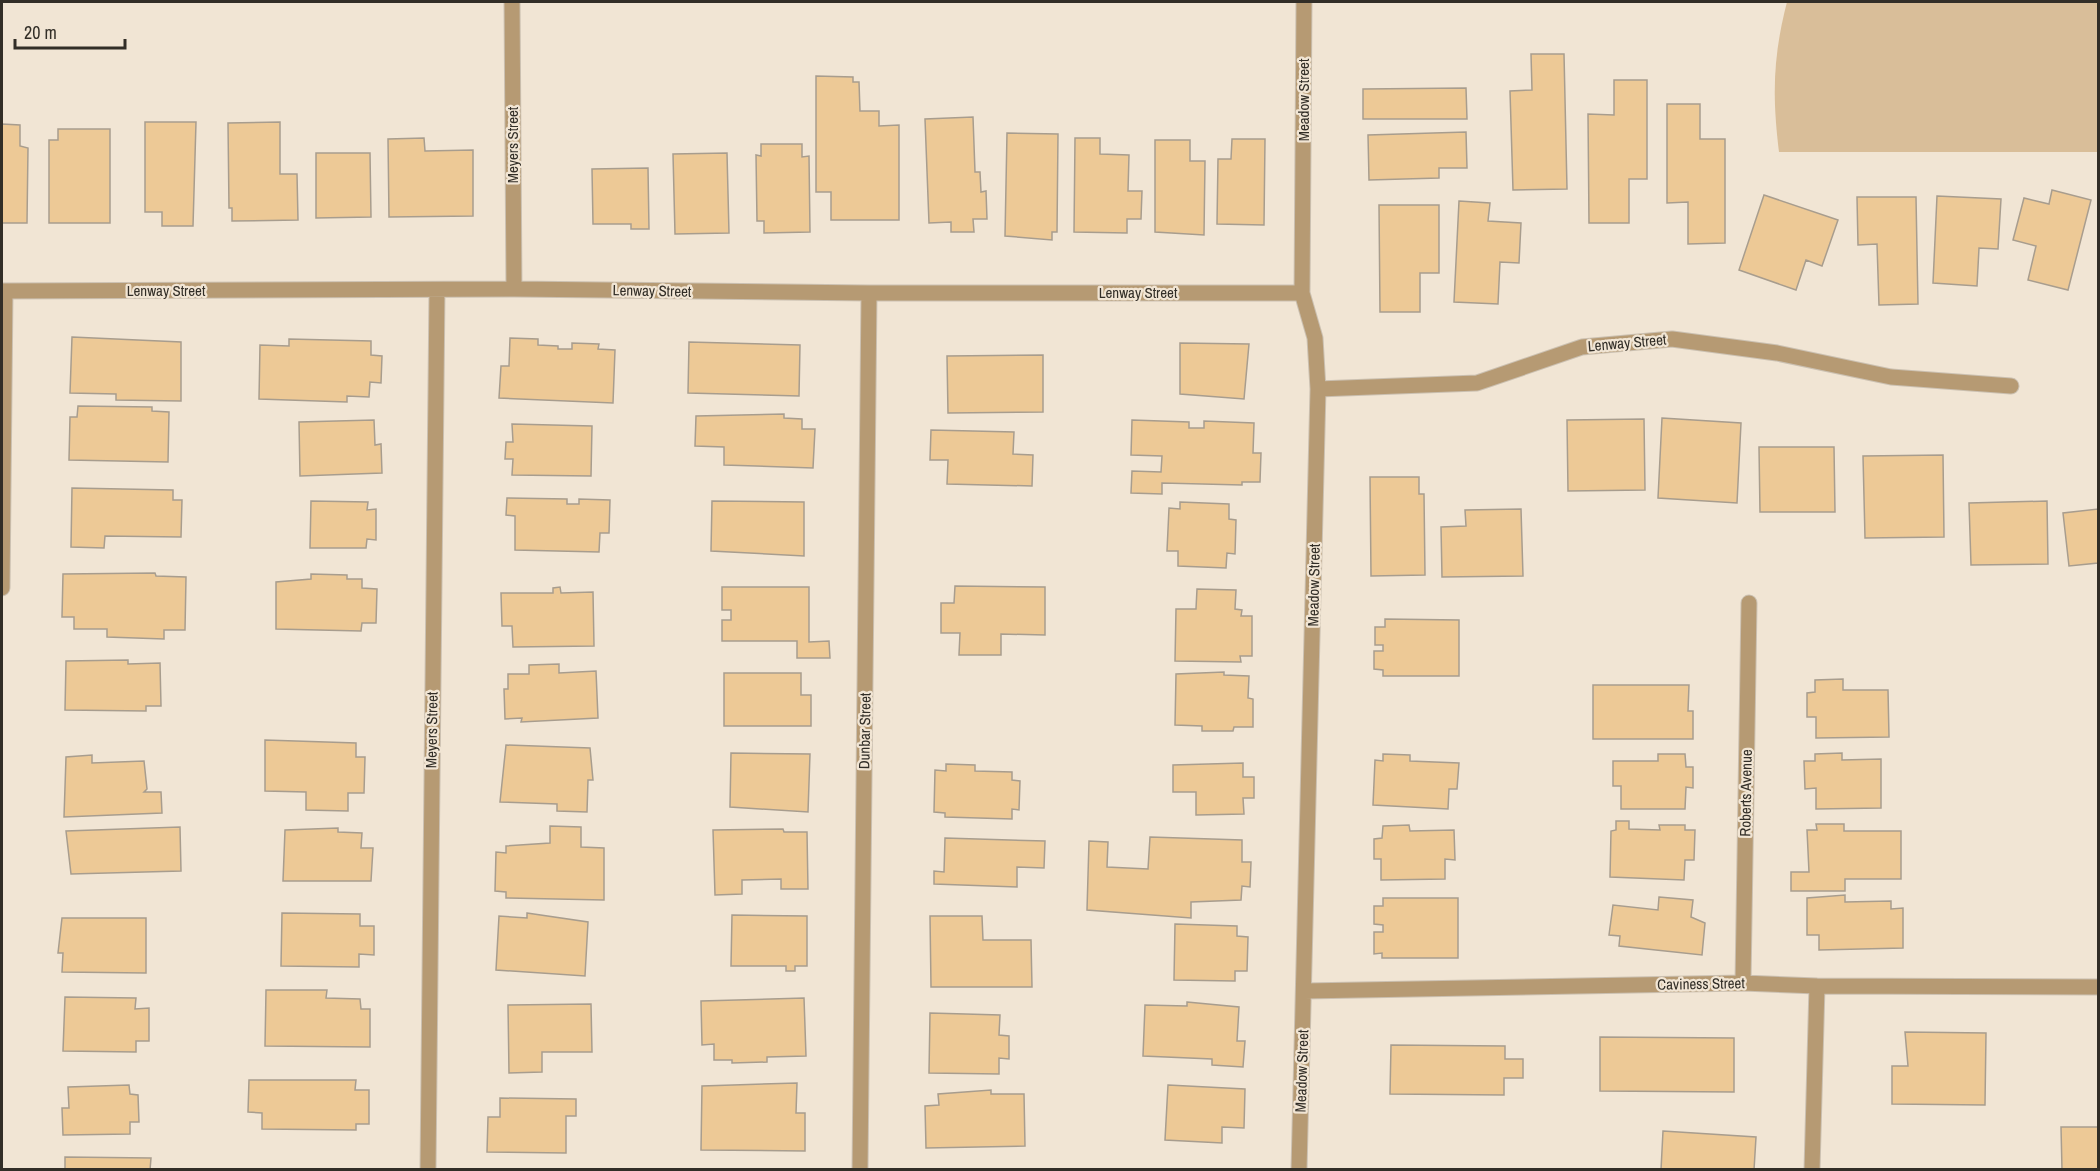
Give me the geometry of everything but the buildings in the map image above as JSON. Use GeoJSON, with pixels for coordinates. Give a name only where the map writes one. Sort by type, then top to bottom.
{"type":"FeatureCollection","features":[{"type":"Feature","properties":{"kind":"street","name":"Meyers Street"},"geometry":{"type":"LineString","coordinates":[[512,2],[514,289]]}},
{"type":"Feature","properties":{"kind":"street","name":"Meadow Street"},"geometry":{"type":"LineString","coordinates":[[1299,1170],[1318,389],[1315,338],[1302,293],[1304,2]]}},
{"type":"Feature","properties":{"kind":"street","name":"Lenway Street"},"geometry":{"type":"LineString","coordinates":[[3,291],[514,289],[869,293],[1302,293]]}},
{"type":"Feature","properties":{"kind":"street","name":"Meyers Street"},"geometry":{"type":"LineString","coordinates":[[428,1170],[437,290]]}},
{"type":"Feature","properties":{"kind":"street"},"geometry":{"type":"LineString","coordinates":[[2,588],[3,291]]}},
{"type":"Feature","properties":{"kind":"street","name":"Dunbar Street"},"geometry":{"type":"LineString","coordinates":[[860,1170],[869,293]]}},
{"type":"Feature","properties":{"kind":"street","name":"Lenway Street"},"geometry":{"type":"LineString","coordinates":[[1318,389],[1477,383],[1582,347],[1672,339],[1777,353],[1891,377],[2011,386]]}},
{"type":"Feature","properties":{"kind":"street","name":"Roberts Avenue"},"geometry":{"type":"LineString","coordinates":[[1743,983],[1749,603]]}},
{"type":"Feature","properties":{"kind":"street","name":"Caviness Street"},"geometry":{"type":"LineString","coordinates":[[1304,991],[1743,983],[1817,986],[2098,987]]}},
{"type":"Feature","properties":{"kind":"street"},"geometry":{"type":"LineString","coordinates":[[1812,1170],[1817,986]]}},
{"type":"Feature","properties":{"kind":"shaded area"},"geometry":{"type":"Polygon","coordinates":[[[1787,2],[2098,2],[2098,152],[1779,152],[1775,113],[1775,76],[1776,58],[1787,2]]]}}]}
